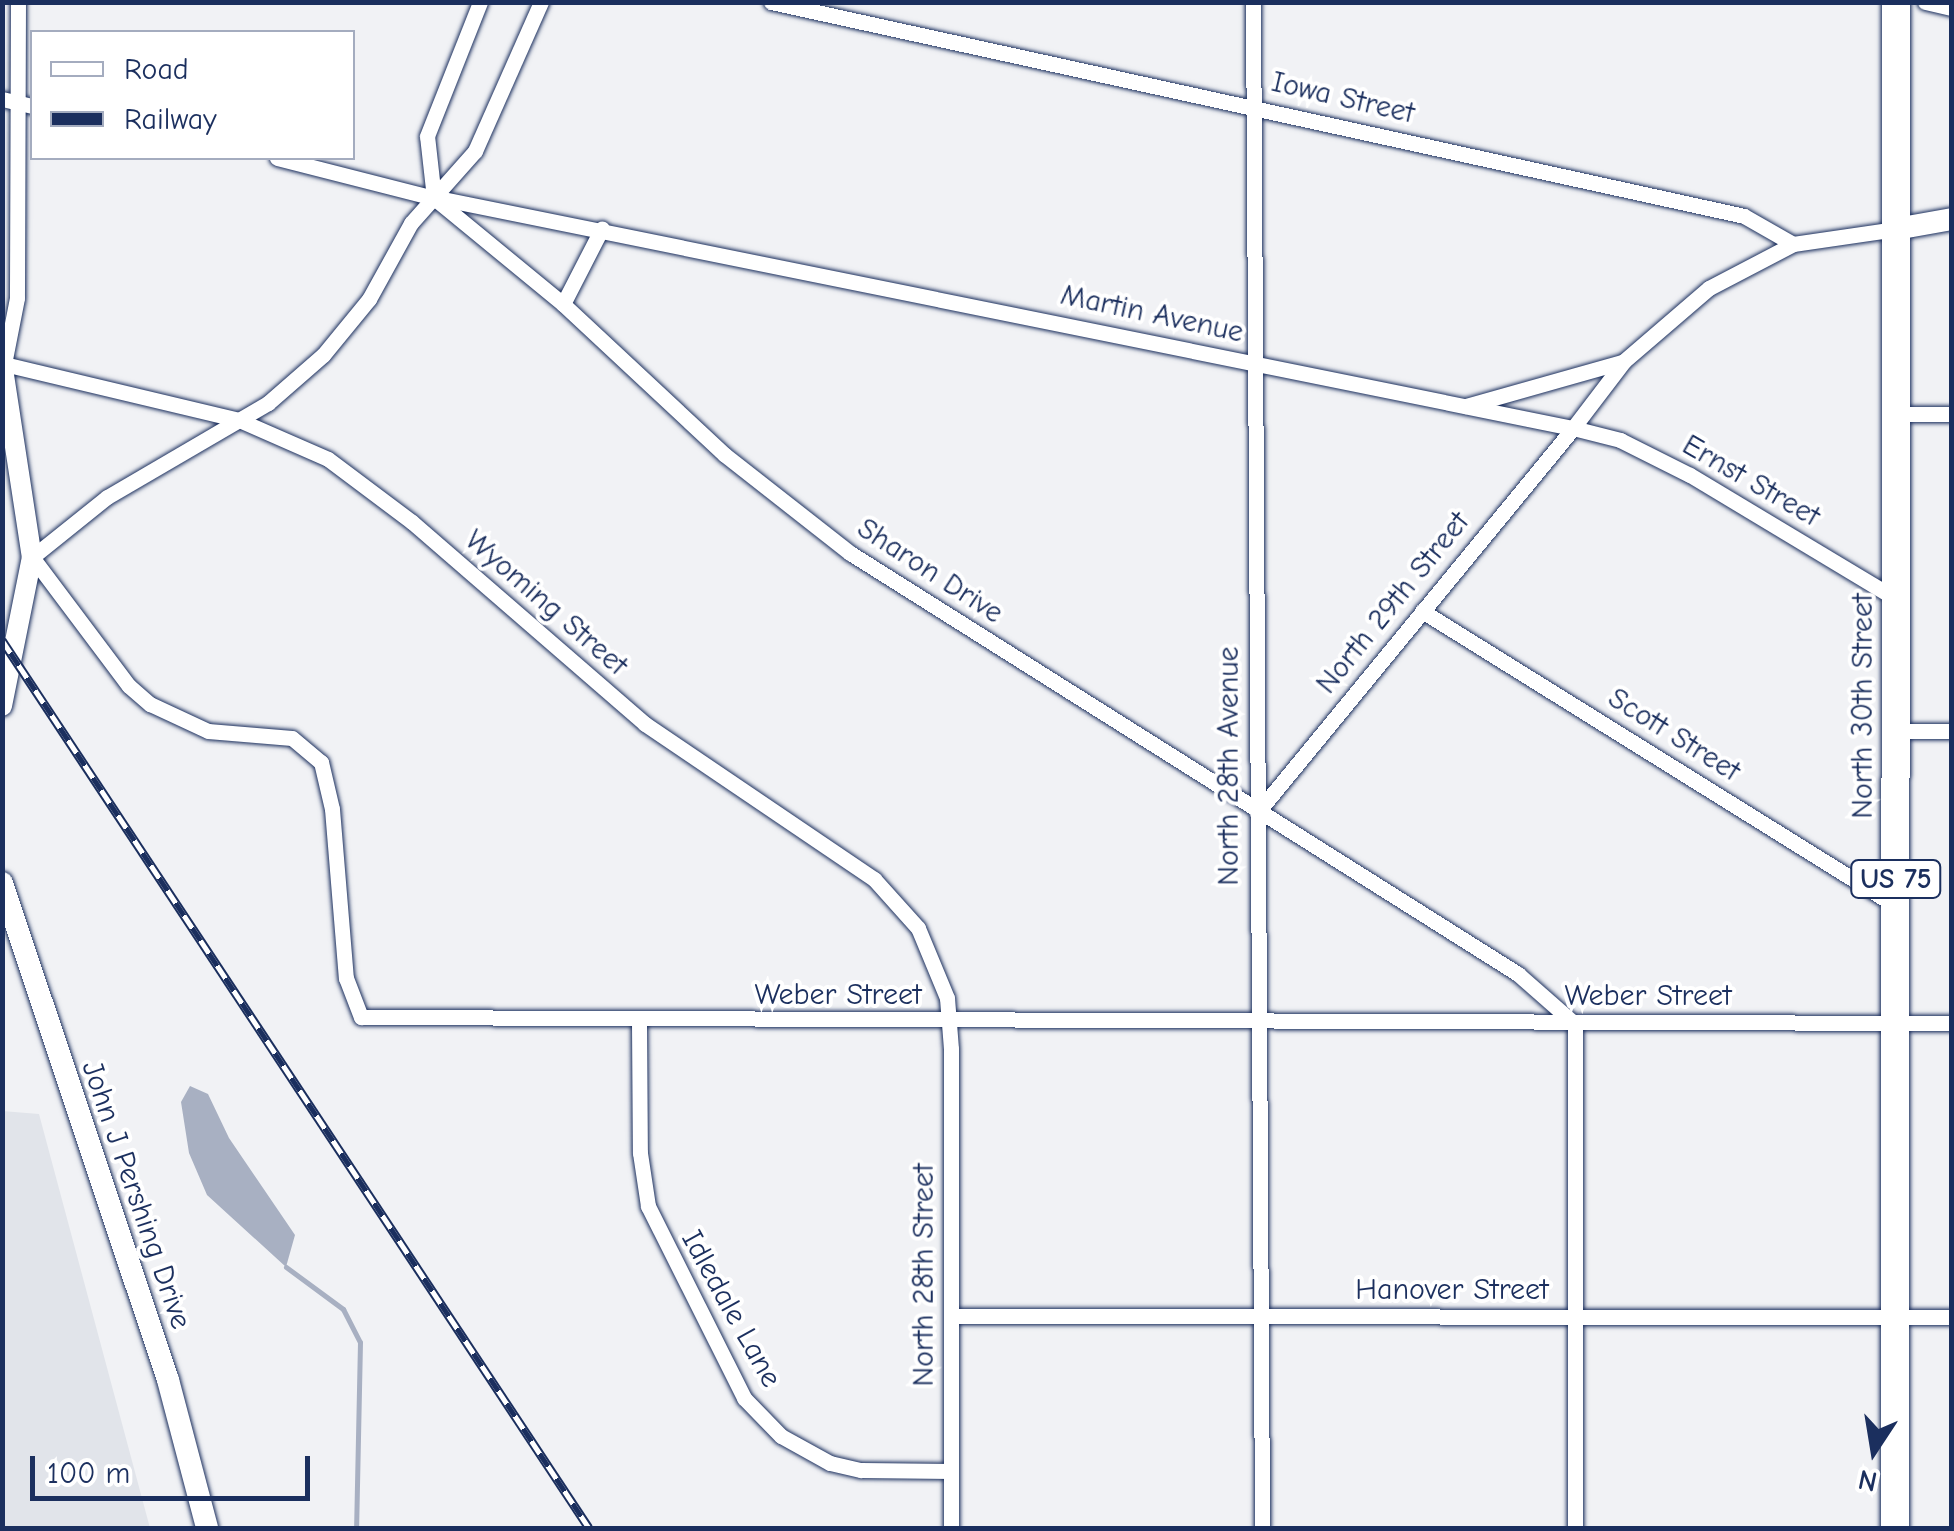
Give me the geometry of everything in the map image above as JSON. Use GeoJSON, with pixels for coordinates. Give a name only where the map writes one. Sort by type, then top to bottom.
{"type":"FeatureCollection","features":[{"type":"Feature","properties":{"kind":"highway","name":"North 30th Street"},"geometry":{"type":"LineString","coordinates":[[1895,1528],[1896,2]]}},
{"type":"Feature","properties":{"kind":"main road"},"geometry":{"type":"LineString","coordinates":[[1896,229],[1952,218]]}},
{"type":"Feature","properties":{"kind":"main road","name":"John J Pershing Drive"},"geometry":{"type":"LineString","coordinates":[[2,883],[168,1380],[207,1528]]}},
{"type":"Feature","properties":{"kind":"street"},"geometry":{"type":"LineString","coordinates":[[2,706],[32,558],[3,363],[18,298],[18,2]]}},
{"type":"Feature","properties":{"kind":"street"},"geometry":{"type":"LineString","coordinates":[[434,198],[427,136],[480,2]]}},
{"type":"Feature","properties":{"kind":"street"},"geometry":{"type":"LineString","coordinates":[[32,558],[108,497],[268,403],[348,328],[434,198],[475,151],[542,2]]}},
{"type":"Feature","properties":{"kind":"street","name":"Iowa Street"},"geometry":{"type":"LineString","coordinates":[[771,2],[1744,216],[1794,244]]}},
{"type":"Feature","properties":{"kind":"street","name":"North 28th Avenue"},"geometry":{"type":"LineString","coordinates":[[1253,2],[1262,1528]]}},
{"type":"Feature","properties":{"kind":"street"},"geometry":{"type":"LineString","coordinates":[[1925,2],[1952,8]]}},
{"type":"Feature","properties":{"kind":"street","name":"Sharon Drive"},"geometry":{"type":"LineString","coordinates":[[284,160],[434,198],[564,304],[806,522],[1257,813],[1518,974],[1575,1024]]}},
{"type":"Feature","properties":{"kind":"street","name":"Martin Avenue"},"geometry":{"type":"LineString","coordinates":[[434,198],[602,228],[1254,367],[1573,428]]}},
{"type":"Feature","properties":{"kind":"street"},"geometry":{"type":"LineString","coordinates":[[564,304],[602,228]]}},
{"type":"Feature","properties":{"kind":"street"},"geometry":{"type":"LineString","coordinates":[[1573,428],[1624,361],[1708,288],[1794,244],[1896,229]]}},
{"type":"Feature","properties":{"kind":"street"},"geometry":{"type":"LineString","coordinates":[[1458,408],[1624,361]]}},
{"type":"Feature","properties":{"kind":"street","name":"Wyoming Street"},"geometry":{"type":"LineString","coordinates":[[3,363],[276,432],[369,486],[645,724],[874,879],[928,945],[950,1022]]}},
{"type":"Feature","properties":{"kind":"street"},"geometry":{"type":"LineString","coordinates":[[1896,414],[1952,414]]}},
{"type":"Feature","properties":{"kind":"street","name":"North 29th Street"},"geometry":{"type":"LineString","coordinates":[[1257,813],[1573,428]]}},
{"type":"Feature","properties":{"kind":"street","name":"Ernst Street"},"geometry":{"type":"LineString","coordinates":[[1573,428],[1620,440],[1690,476],[1895,598]]}},
{"type":"Feature","properties":{"kind":"street","name":"Weber Street"},"geometry":{"type":"LineString","coordinates":[[32,558],[129,686],[150,704],[208,731],[292,738],[320,762],[332,809],[346,978],[361,1017],[639,1023],[1952,1023]]}},
{"type":"Feature","properties":{"kind":"street","name":"Scott Street"},"geometry":{"type":"LineString","coordinates":[[1422,611],[1896,906]]}},
{"type":"Feature","properties":{"kind":"street"},"geometry":{"type":"LineString","coordinates":[[1896,731],[1952,731]]}},
{"type":"Feature","properties":{"kind":"street","name":"North 28th Street"},"geometry":{"type":"LineString","coordinates":[[950,1022],[951,1528]]}},
{"type":"Feature","properties":{"kind":"street","name":"Idledale Lane"},"geometry":{"type":"LineString","coordinates":[[639,1023],[640,1153],[648,1206],[744,1398],[781,1436],[830,1463],[861,1470],[951,1471]]}},
{"type":"Feature","properties":{"kind":"street"},"geometry":{"type":"LineString","coordinates":[[1575,1024],[1575,1528]]}},
{"type":"Feature","properties":{"kind":"street","name":"Hanover Street"},"geometry":{"type":"LineString","coordinates":[[952,1316],[1952,1318]]}},
{"type":"Feature","properties":{"kind":"shaded area"},"geometry":{"type":"Polygon","coordinates":[[[2,1111],[39,1114],[150,1528],[3,1528],[2,1111]]]}},
{"type":"Feature","properties":{"kind":"water"},"geometry":{"type":"Polygon","coordinates":[[[190,1086],[208,1094],[229,1138],[295,1235],[286,1267],[207,1195],[189,1153],[181,1102],[190,1086]]]}},
{"type":"Feature","properties":{"kind":"waterway"},"geometry":{"type":"LineString","coordinates":[[286,1267],[343,1309],[360,1342],[356,1528]]}},
{"type":"Feature","properties":{"kind":"railway"},"geometry":{"type":"LineString","coordinates":[[2,640],[589,1528]]}}]}
